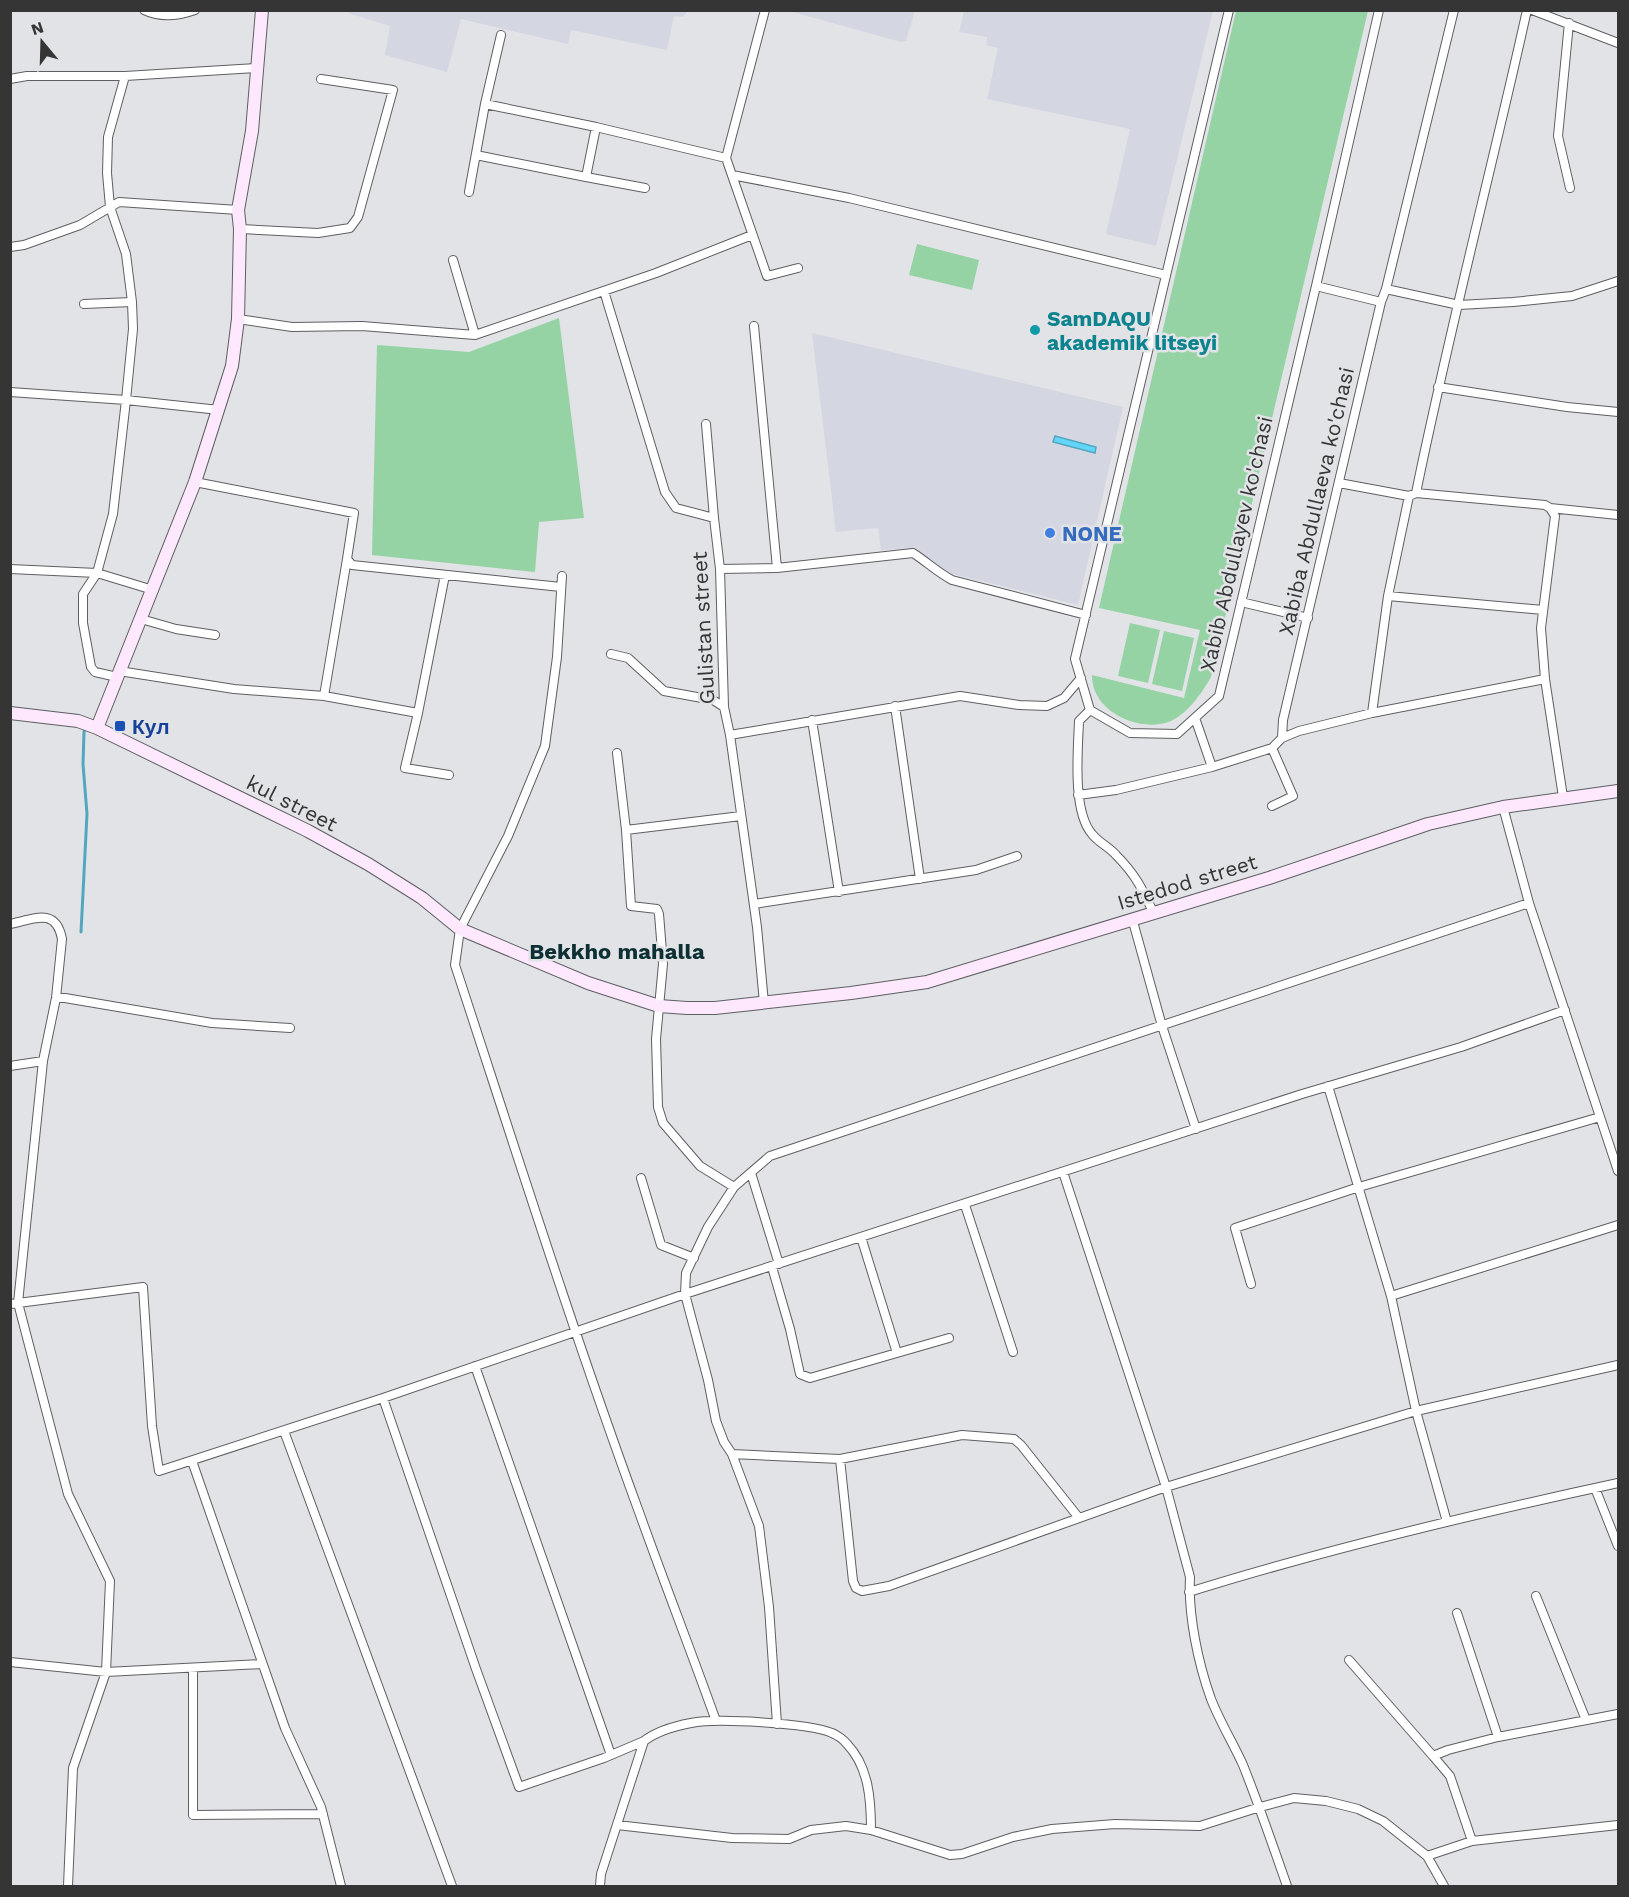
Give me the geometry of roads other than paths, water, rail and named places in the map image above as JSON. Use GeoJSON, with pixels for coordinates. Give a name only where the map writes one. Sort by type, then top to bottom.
{"type":"FeatureCollection","features":[{"type":"Feature","properties":{"kind":"street"},"geometry":{"type":"LineString","coordinates":[[145,11],[153,15],[171,16],[195,10]]}},
{"type":"Feature","properties":{"kind":"street"},"geometry":{"type":"LineString","coordinates":[[97,728],[195,482],[232,366],[238,319],[240,229],[238,210],[252,131],[262,10]]}},
{"type":"Feature","properties":{"kind":"street"},"geometry":{"type":"LineString","coordinates":[[765,10],[726,158],[767,276],[798,268]]}},
{"type":"Feature","properties":{"kind":"street"},"geometry":{"type":"LineString","coordinates":[[1153,912],[1140,883],[1115,853],[1091,833],[1078,795],[1079,721],[1090,710],[1075,659],[1229,10]]}},
{"type":"Feature","properties":{"kind":"street","name":"Xabib Abdullayev ko'chasi"},"geometry":{"type":"LineString","coordinates":[[1090,710],[1130,733],[1177,734],[1219,696],[1317,286],[1379,10]]}},
{"type":"Feature","properties":{"kind":"street","name":"Xabiba Abdullaeva ko'chasi"},"geometry":{"type":"LineString","coordinates":[[1282,738],[1284,720],[1381,302],[1454,10]]}},
{"type":"Feature","properties":{"kind":"street"},"geometry":{"type":"LineString","coordinates":[[1372,713],[1388,596],[1459,305],[1527,10]]}},
{"type":"Feature","properties":{"kind":"street"},"geometry":{"type":"LineString","coordinates":[[1532,10],[1618,43]]}},
{"type":"Feature","properties":{"kind":"street"},"geometry":{"type":"LineString","coordinates":[[1569,23],[1558,136],[1570,188]]}},
{"type":"Feature","properties":{"kind":"street"},"geometry":{"type":"LineString","coordinates":[[469,192],[485,104],[501,35]]}},
{"type":"Feature","properties":{"kind":"street"},"geometry":{"type":"LineString","coordinates":[[10,79],[27,76],[125,76],[257,68]]}},
{"type":"Feature","properties":{"kind":"street"},"geometry":{"type":"LineString","coordinates":[[125,76],[108,137],[107,173],[110,207],[126,254],[133,329],[113,514],[97,573],[83,594],[83,623],[91,666],[95,672],[234,689],[324,696],[418,713]]}},
{"type":"Feature","properties":{"kind":"street"},"geometry":{"type":"LineString","coordinates":[[240,229],[318,233],[350,228],[358,217],[393,90],[321,79]]}},
{"type":"Feature","properties":{"kind":"street"},"geometry":{"type":"LineString","coordinates":[[485,104],[596,127],[726,158]]}},
{"type":"Feature","properties":{"kind":"street"},"geometry":{"type":"LineString","coordinates":[[586,177],[596,127]]}},
{"type":"Feature","properties":{"kind":"street"},"geometry":{"type":"LineString","coordinates":[[476,155],[645,188]]}},
{"type":"Feature","properties":{"kind":"street"},"geometry":{"type":"LineString","coordinates":[[732,175],[849,198],[1166,275]]}},
{"type":"Feature","properties":{"kind":"street"},"geometry":{"type":"LineString","coordinates":[[10,247],[24,245],[80,225],[119,202],[238,210]]}},
{"type":"Feature","properties":{"kind":"street"},"geometry":{"type":"LineString","coordinates":[[238,319],[292,327],[362,326],[475,335],[604,291],[752,235]]}},
{"type":"Feature","properties":{"kind":"street"},"geometry":{"type":"LineString","coordinates":[[453,260],[475,335]]}},
{"type":"Feature","properties":{"kind":"street"},"geometry":{"type":"LineString","coordinates":[[1386,289],[1459,305],[1572,296],[1618,281]]}},
{"type":"Feature","properties":{"kind":"street"},"geometry":{"type":"LineString","coordinates":[[1317,286],[1381,302]]}},
{"type":"Feature","properties":{"kind":"street"},"geometry":{"type":"LineString","coordinates":[[604,291],[664,492],[676,508],[714,518]]}},
{"type":"Feature","properties":{"kind":"street"},"geometry":{"type":"LineString","coordinates":[[84,304],[132,302]]}},
{"type":"Feature","properties":{"kind":"street"},"geometry":{"type":"LineString","coordinates":[[754,326],[777,568]]}},
{"type":"Feature","properties":{"kind":"street"},"geometry":{"type":"LineString","coordinates":[[1438,387],[1567,408],[1618,412]]}},
{"type":"Feature","properties":{"kind":"street"},"geometry":{"type":"LineString","coordinates":[[10,392],[126,400],[219,410]]}},
{"type":"Feature","properties":{"kind":"street","name":"Gulistan street"},"geometry":{"type":"LineString","coordinates":[[706,424],[720,569],[723,707],[730,735],[754,904],[764,1003]]}},
{"type":"Feature","properties":{"kind":"street"},"geometry":{"type":"LineString","coordinates":[[195,482],[354,513],[324,696]]}},
{"type":"Feature","properties":{"kind":"street"},"geometry":{"type":"LineString","coordinates":[[1339,483],[1413,494],[1545,505],[1550,508],[1618,515]]}},
{"type":"Feature","properties":{"kind":"street"},"geometry":{"type":"LineString","coordinates":[[1550,508],[1555,516],[1541,628],[1545,679],[1563,797]]}},
{"type":"Feature","properties":{"kind":"street"},"geometry":{"type":"LineString","coordinates":[[720,569],[777,568],[913,553],[936,572],[952,580],[1086,615]]}},
{"type":"Feature","properties":{"kind":"street"},"geometry":{"type":"LineString","coordinates":[[347,559],[352,565],[561,587]]}},
{"type":"Feature","properties":{"kind":"street"},"geometry":{"type":"LineString","coordinates":[[10,569],[97,573],[153,590]]}},
{"type":"Feature","properties":{"kind":"street"},"geometry":{"type":"LineString","coordinates":[[445,575],[405,768],[449,775]]}},
{"type":"Feature","properties":{"kind":"street"},"geometry":{"type":"LineString","coordinates":[[562,576],[557,657],[545,746],[508,836],[460,929],[455,965],[575,1331],[716,1721]]}},
{"type":"Feature","properties":{"kind":"street"},"geometry":{"type":"LineString","coordinates":[[1388,596],[1543,610]]}},
{"type":"Feature","properties":{"kind":"street"},"geometry":{"type":"LineString","coordinates":[[1241,602],[1308,618]]}},
{"type":"Feature","properties":{"kind":"street"},"geometry":{"type":"LineString","coordinates":[[141,619],[176,629],[215,635]]}},
{"type":"Feature","properties":{"kind":"street"},"geometry":{"type":"LineString","coordinates":[[611,654],[628,658],[664,691],[713,700],[723,707]]}},
{"type":"Feature","properties":{"kind":"street"},"geometry":{"type":"LineString","coordinates":[[730,735],[960,696],[1019,705],[1047,706],[1064,698],[1081,678]]}},
{"type":"Feature","properties":{"kind":"street"},"geometry":{"type":"LineString","coordinates":[[1078,795],[1116,790],[1212,767],[1272,748],[1282,738],[1299,731],[1372,713],[1545,679]]}},
{"type":"Feature","properties":{"kind":"street"},"geometry":{"type":"LineString","coordinates":[[895,706],[920,879]]}},
{"type":"Feature","properties":{"kind":"street","name":"kul street"},"geometry":{"type":"LineString","coordinates":[[10,713],[78,721],[97,728],[328,842],[422,898],[460,929],[588,983],[659,1006]]}},
{"type":"Feature","properties":{"kind":"street"},"geometry":{"type":"LineString","coordinates":[[1195,718],[1212,767]]}},
{"type":"Feature","properties":{"kind":"street"},"geometry":{"type":"LineString","coordinates":[[812,720],[839,892]]}},
{"type":"Feature","properties":{"kind":"street"},"geometry":{"type":"LineString","coordinates":[[1272,748],[1293,796],[1272,806]]}},
{"type":"Feature","properties":{"kind":"street"},"geometry":{"type":"LineString","coordinates":[[617,753],[632,906],[657,909],[659,914],[663,964],[656,1039],[658,1107],[663,1124],[700,1166],[734,1187]]}},
{"type":"Feature","properties":{"kind":"street","name":"Istedod street"},"geometry":{"type":"LineString","coordinates":[[659,1006],[715,1008],[927,982],[1269,878],[1428,824],[1503,807],[1618,791]]}},
{"type":"Feature","properties":{"kind":"street"},"geometry":{"type":"LineString","coordinates":[[1503,807],[1529,903],[1618,1171]]}},
{"type":"Feature","properties":{"kind":"street"},"geometry":{"type":"LineString","coordinates":[[626,830],[741,816]]}},
{"type":"Feature","properties":{"kind":"street"},"geometry":{"type":"LineString","coordinates":[[754,904],[976,870],[1017,856]]}},
{"type":"Feature","properties":{"kind":"street"},"geometry":{"type":"LineString","coordinates":[[777,1724],[769,1607],[759,1526],[732,1454],[724,1442],[685,1294],[686,1274],[693,1258],[708,1227],[734,1187],[770,1156],[1529,903]]}},
{"type":"Feature","properties":{"kind":"street"},"geometry":{"type":"LineString","coordinates":[[11,924],[46,917],[54,920],[60,929],[62,939],[56,998],[43,1060],[14,1303],[68,1494],[110,1581],[106,1672],[73,1768],[68,1887]]}},
{"type":"Feature","properties":{"kind":"street"},"geometry":{"type":"LineString","coordinates":[[1132,918],[1161,1026],[1196,1129]]}},
{"type":"Feature","properties":{"kind":"street"},"geometry":{"type":"LineString","coordinates":[[56,998],[212,1023],[290,1028]]}},
{"type":"Feature","properties":{"kind":"street"},"geometry":{"type":"LineString","coordinates":[[14,1303],[143,1287],[152,1426],[159,1471],[383,1398],[685,1294],[1328,1086],[1461,1047],[1565,1010]]}},
{"type":"Feature","properties":{"kind":"street"},"geometry":{"type":"LineString","coordinates":[[10,1066],[43,1060]]}},
{"type":"Feature","properties":{"kind":"street"},"geometry":{"type":"LineString","coordinates":[[1328,1086],[1391,1296],[1416,1411],[1447,1522]]}},
{"type":"Feature","properties":{"kind":"street"},"geometry":{"type":"LineString","coordinates":[[1251,1284],[1235,1228],[1359,1187],[1600,1117]]}},
{"type":"Feature","properties":{"kind":"street"},"geometry":{"type":"LineString","coordinates":[[1063,1172],[1166,1487],[1190,1577],[1189,1592],[1198,1656],[1212,1700],[1260,1807],[1287,1887]]}},
{"type":"Feature","properties":{"kind":"street"},"geometry":{"type":"LineString","coordinates":[[751,1173],[800,1374],[810,1378],[949,1338]]}},
{"type":"Feature","properties":{"kind":"street"},"geometry":{"type":"LineString","coordinates":[[641,1179],[661,1245],[693,1258]]}},
{"type":"Feature","properties":{"kind":"street"},"geometry":{"type":"LineString","coordinates":[[965,1205],[1013,1352]]}},
{"type":"Feature","properties":{"kind":"street"},"geometry":{"type":"LineString","coordinates":[[1391,1296],[1618,1225]]}},
{"type":"Feature","properties":{"kind":"street"},"geometry":{"type":"LineString","coordinates":[[861,1237],[897,1353]]}},
{"type":"Feature","properties":{"kind":"street"},"geometry":{"type":"LineString","coordinates":[[840,1459],[853,1581],[859,1591],[889,1586],[1166,1487],[1416,1411],[1618,1365]]}},
{"type":"Feature","properties":{"kind":"street"},"geometry":{"type":"LineString","coordinates":[[475,1366],[611,1755]]}},
{"type":"Feature","properties":{"kind":"street"},"geometry":{"type":"LineString","coordinates":[[383,1398],[519,1787],[611,1755],[644,1741],[653,1734],[692,1723],[716,1721],[777,1724],[832,1733],[846,1742],[863,1768],[869,1787],[871,1830]]}},
{"type":"Feature","properties":{"kind":"street"},"geometry":{"type":"LineString","coordinates":[[284,1431],[452,1887]]}},
{"type":"Feature","properties":{"kind":"street"},"geometry":{"type":"LineString","coordinates":[[732,1454],[840,1459],[962,1435],[1014,1439],[1079,1518]]}},
{"type":"Feature","properties":{"kind":"street"},"geometry":{"type":"LineString","coordinates":[[192,1461],[285,1728],[323,1814],[341,1887]]}},
{"type":"Feature","properties":{"kind":"street"},"geometry":{"type":"LineString","coordinates":[[1189,1592],[1269,1567],[1447,1522],[1618,1483]]}},
{"type":"Feature","properties":{"kind":"street"},"geometry":{"type":"LineString","coordinates":[[1595,1488],[1618,1546]]}},
{"type":"Feature","properties":{"kind":"street"},"geometry":{"type":"LineString","coordinates":[[1536,1596],[1586,1720]]}},
{"type":"Feature","properties":{"kind":"street"},"geometry":{"type":"LineString","coordinates":[[1457,1613],[1498,1737]]}},
{"type":"Feature","properties":{"kind":"street"},"geometry":{"type":"LineString","coordinates":[[1349,1660],[1450,1776],[1472,1840]]}},
{"type":"Feature","properties":{"kind":"street"},"geometry":{"type":"LineString","coordinates":[[10,1662],[106,1672],[262,1664]]}},
{"type":"Feature","properties":{"kind":"street"},"geometry":{"type":"LineString","coordinates":[[193,1668],[193,1815],[323,1814]]}},
{"type":"Feature","properties":{"kind":"street"},"geometry":{"type":"LineString","coordinates":[[1433,1756],[1498,1737],[1618,1714]]}},
{"type":"Feature","properties":{"kind":"street"},"geometry":{"type":"LineString","coordinates":[[600,1887],[602,1874],[644,1741]]}},
{"type":"Feature","properties":{"kind":"street"},"geometry":{"type":"LineString","coordinates":[[617,1825],[732,1838],[789,1839],[811,1830],[846,1827],[871,1830],[950,1855],[962,1854],[1013,1837],[1052,1829],[1115,1824],[1200,1826],[1294,1798],[1326,1801],[1358,1809],[1383,1821],[1427,1856],[1444,1887]]}},
{"type":"Feature","properties":{"kind":"street"},"geometry":{"type":"LineString","coordinates":[[1427,1856],[1472,1840],[1618,1825]]}},
{"type":"Feature","properties":{"kind":"water"},"geometry":{"type":"Polygon","coordinates":[[[1055,436],[1096,447],[1095,453],[1053,442],[1055,436]]]}},
{"type":"Feature","properties":{"kind":"waterway"},"geometry":{"type":"LineString","coordinates":[[81,932],[87,814],[83,764],[86,727]]}},
{"type":"Feature","properties":{"kind":"place","name":"SamDAQU akademik litseyi"},"geometry":{"type":"Point","coordinates":[1035,330]}},
{"type":"Feature","properties":{"kind":"place","name":"NONE"},"geometry":{"type":"Point","coordinates":[1050,533]}},
{"type":"Feature","properties":{"kind":"place","name":"Кул"},"geometry":{"type":"Point","coordinates":[120,726]}},
{"type":"Feature","properties":{"kind":"district","name":"Bekkho mahalla"},"geometry":{"type":"Point","coordinates":[617,951]}}]}
